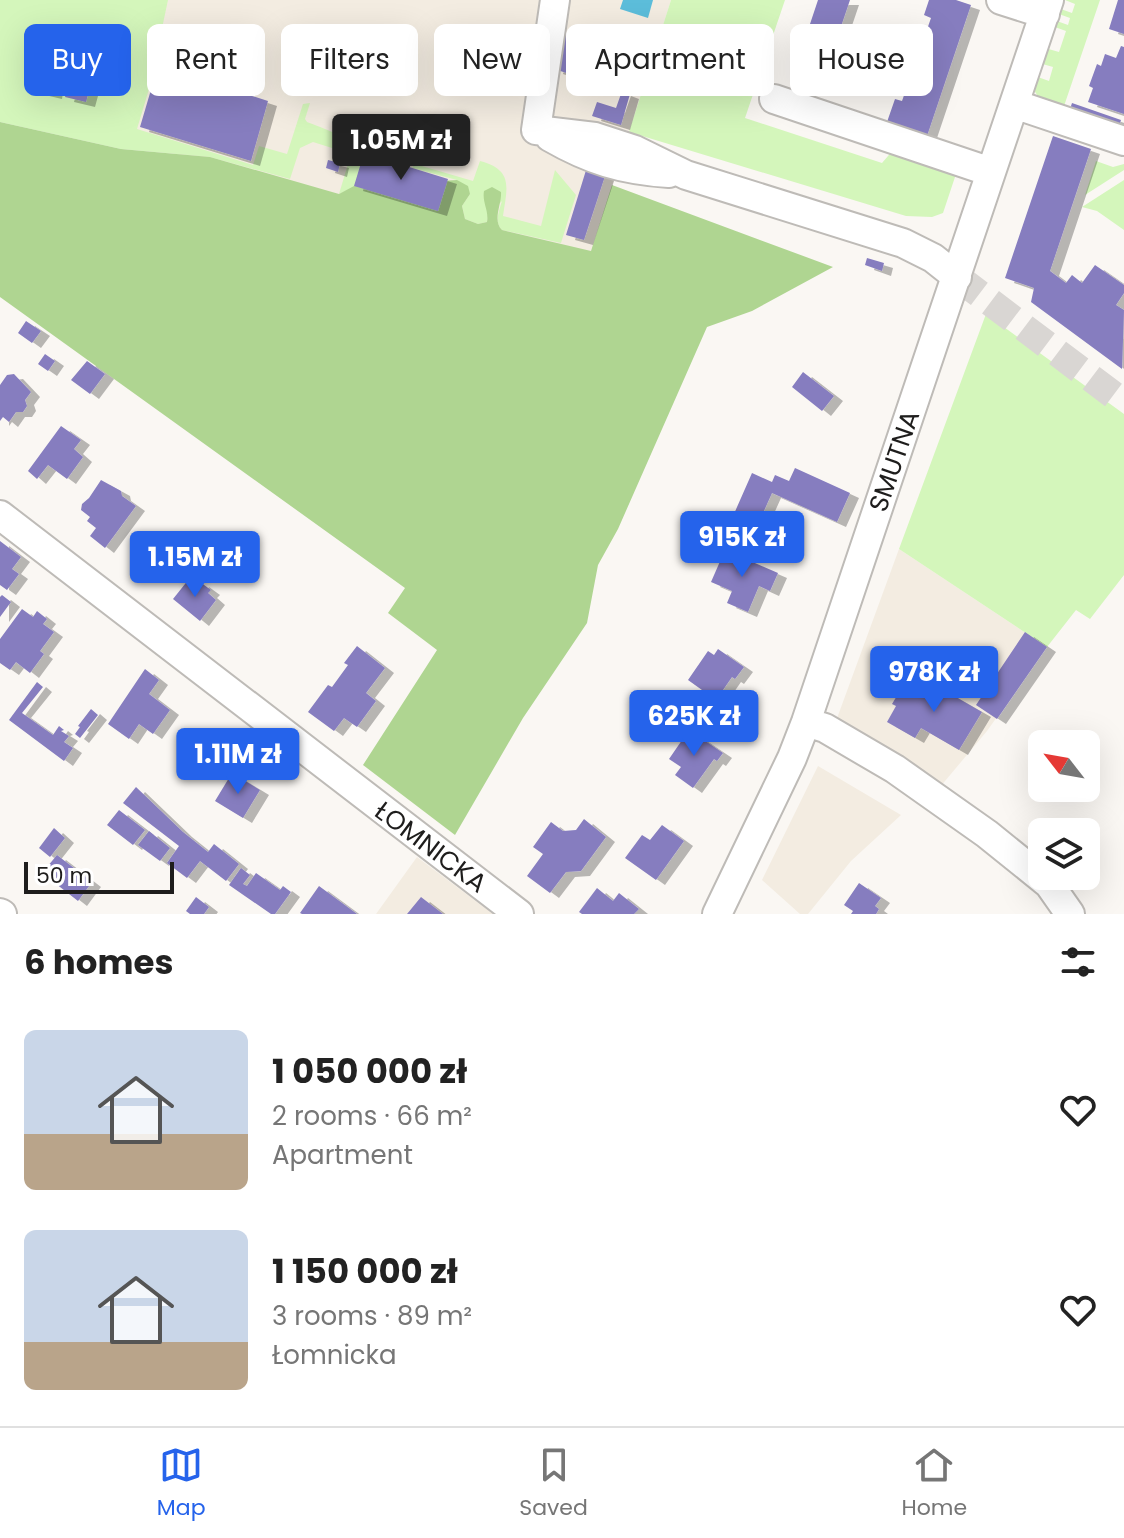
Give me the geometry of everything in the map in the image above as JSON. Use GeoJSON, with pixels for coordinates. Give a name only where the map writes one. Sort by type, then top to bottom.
{"type":"FeatureCollection","features":[{"type":"Feature","properties":{"kind":"street"},"geometry":{"type":"LineString","coordinates":[[555,0],[536,130],[595,137],[635,150],[686,175],[903,243],[933,258],[957,277]]}},
{"type":"Feature","properties":{"kind":"street"},"geometry":{"type":"LineString","coordinates":[[1001,0],[1047,7]]}},
{"type":"Feature","properties":{"kind":"street","name":"SMUTNA"},"geometry":{"type":"LineString","coordinates":[[717,914],[792,758],[806,722],[1047,7]]}},
{"type":"Feature","properties":{"kind":"street"},"geometry":{"type":"LineString","coordinates":[[774,99],[991,172]]}},
{"type":"Feature","properties":{"kind":"street"},"geometry":{"type":"LineString","coordinates":[[1014,104],[1124,141]]}},
{"type":"Feature","properties":{"kind":"street","name":"ŁOMNICKA"},"geometry":{"type":"LineString","coordinates":[[0,515],[519,914]]}},
{"type":"Feature","properties":{"kind":"street"},"geometry":{"type":"LineString","coordinates":[[806,722],[825,728],[895,769],[987,834],[1049,884],[1070,914]]}},
{"type":"Feature","properties":{"kind":"shaded area"},"geometry":{"type":"Polygon","coordinates":[[[154,0],[671,0],[663,24],[566,24],[566,96],[641,96],[584,274],[123,138],[147,31],[147,96],[265,96],[265,24],[149,24],[154,0]]]}},
{"type":"Feature","properties":{"kind":"shaded area"},"geometry":{"type":"Polygon","coordinates":[[[899,549],[1047,647],[987,731],[940,787],[836,721],[899,549]]]}},
{"type":"Feature","properties":{"kind":"shaded area"},"geometry":{"type":"Polygon","coordinates":[[[818,766],[901,815],[851,861],[808,914],[800,914],[762,880],[818,766]]]}},
{"type":"Feature","properties":{"kind":"shaded area"},"geometry":{"type":"Polygon","coordinates":[[[417,857],[493,914],[376,914],[417,857]]]}},
{"type":"Feature","properties":{"kind":"green space"},"geometry":{"type":"Polygon","coordinates":[[[0,0],[168,0],[163,24],[147,24],[147,96],[137,129],[253,165],[259,146],[287,154],[303,104],[310,103],[305,119],[307,122],[400,160],[401,165],[339,194],[351,154],[313,142],[300,148],[290,179],[210,157],[121,149],[0,122],[0,0]]]}},
{"type":"Feature","properties":{"kind":"green space"},"geometry":{"type":"Polygon","coordinates":[[[671,0],[785,0],[774,32],[774,24],[663,24],[671,0]]]}},
{"type":"Feature","properties":{"kind":"green space"},"geometry":{"type":"Polygon","coordinates":[[[1065,0],[1100,0],[1063,109],[1042,102],[1031,86],[1035,76],[1049,81],[1053,67],[1039,63],[1045,48],[1059,52],[1066,31],[1052,26],[1054,20],[1068,25],[1070,18],[1056,13],[1058,8],[1072,13],[1075,4],[1065,0]]]}},
{"type":"Feature","properties":{"kind":"green space"},"geometry":{"type":"Polygon","coordinates":[[[640,96],[752,96],[745,118],[882,163],[894,149],[958,168],[943,213],[932,217],[906,216],[629,132],[640,96]]]}},
{"type":"Feature","properties":{"kind":"green space"},"geometry":{"type":"Polygon","coordinates":[[[0,122],[121,149],[210,157],[339,194],[354,186],[457,180],[468,186],[470,194],[462,206],[465,219],[478,224],[487,222],[484,191],[492,187],[501,192],[498,217],[502,230],[591,251],[612,185],[833,267],[752,311],[707,327],[618,529],[598,565],[587,623],[523,718],[455,835],[363,765],[437,650],[388,613],[405,588],[0,297],[0,122]]]}},
{"type":"Feature","properties":{"kind":"green space"},"geometry":{"type":"Polygon","coordinates":[[[480,161],[498,169],[506,181],[503,216],[541,226],[555,170],[576,195],[561,243],[502,230],[498,220],[502,201],[488,215],[487,222],[478,224],[465,219],[462,206],[470,194],[457,180],[412,168],[415,164],[473,181],[480,161]]]}},
{"type":"Feature","properties":{"kind":"green space"},"geometry":{"type":"Polygon","coordinates":[[[1096,161],[1113,167],[1124,164],[1124,170],[1085,195],[1096,161]]]}},
{"type":"Feature","properties":{"kind":"green space"},"geometry":{"type":"Polygon","coordinates":[[[1124,180],[1124,230],[1097,211],[1082,207],[1124,180]]]}},
{"type":"Feature","properties":{"kind":"green space"},"geometry":{"type":"Polygon","coordinates":[[[986,314],[1124,414],[1124,575],[1090,619],[1076,610],[1047,647],[899,549],[986,314]]]}},
{"type":"Feature","properties":{"kind":"water"},"geometry":{"type":"Polygon","coordinates":[[[623,0],[653,0],[648,18],[620,9],[623,0]]]}},
{"type":"Feature","properties":{"kind":"building"},"geometry":{"type":"Polygon","coordinates":[[[818,0],[850,0],[842,24],[810,24],[818,0]]]}},
{"type":"Feature","properties":{"kind":"building"},"geometry":{"type":"Polygon","coordinates":[[[929,0],[956,0],[971,5],[927,136],[887,122],[895,99],[902,101],[904,96],[933,96],[933,24],[929,24],[931,18],[924,15],[929,0]]]}},
{"type":"Feature","properties":{"kind":"building"},"geometry":{"type":"Polygon","coordinates":[[[1118,0],[1124,0],[1124,34],[1109,29],[1118,0]]]}},
{"type":"Feature","properties":{"kind":"building"},"geometry":{"type":"Polygon","coordinates":[[[564,33],[566,73],[554,69],[564,33]]]}},
{"type":"Feature","properties":{"kind":"building"},"geometry":{"type":"Polygon","coordinates":[[[1121,46],[1124,47],[1124,114],[1088,102],[1093,88],[1089,86],[1097,64],[1101,66],[1105,54],[1116,58],[1121,46]]]}},
{"type":"Feature","properties":{"kind":"building"},"geometry":{"type":"Polygon","coordinates":[[[65,96],[88,96],[86,102],[65,96]]]}},
{"type":"Feature","properties":{"kind":"building"},"geometry":{"type":"Polygon","coordinates":[[[149,96],[252,96],[268,101],[251,161],[140,127],[149,96]]]}},
{"type":"Feature","properties":{"kind":"building"},"geometry":{"type":"Polygon","coordinates":[[[620,96],[629,96],[621,125],[592,116],[597,102],[616,108],[620,96]]]}},
{"type":"Feature","properties":{"kind":"building"},"geometry":{"type":"Polygon","coordinates":[[[1072,103],[1121,120],[1117,132],[1068,115],[1072,103]]]}},
{"type":"Feature","properties":{"kind":"building"},"geometry":{"type":"Polygon","coordinates":[[[1053,136],[1091,149],[1050,271],[1066,283],[1072,275],[1082,283],[1095,265],[1124,285],[1124,293],[1116,305],[1124,310],[1122,369],[1031,302],[1034,288],[1005,278],[1053,136]]]}},
{"type":"Feature","properties":{"kind":"building"},"geometry":{"type":"Polygon","coordinates":[[[364,153],[448,179],[438,211],[354,186],[364,153]]]}},
{"type":"Feature","properties":{"kind":"building"},"geometry":{"type":"Polygon","coordinates":[[[328,160],[340,163],[338,172],[326,168],[328,160]]]}},
{"type":"Feature","properties":{"kind":"building"},"geometry":{"type":"Polygon","coordinates":[[[587,167],[606,173],[584,240],[566,235],[587,167]]]}},
{"type":"Feature","properties":{"kind":"building"},"geometry":{"type":"Polygon","coordinates":[[[867,258],[884,263],[882,271],[865,265],[867,258]]]}},
{"type":"Feature","properties":{"kind":"building"},"geometry":{"type":"Polygon","coordinates":[[[26,321],[41,331],[32,343],[18,333],[26,321]]]}},
{"type":"Feature","properties":{"kind":"building"},"geometry":{"type":"Polygon","coordinates":[[[45,354],[55,361],[48,371],[38,364],[45,354]]]}},
{"type":"Feature","properties":{"kind":"building"},"geometry":{"type":"Polygon","coordinates":[[[87,361],[105,374],[90,394],[71,380],[87,361]]]}},
{"type":"Feature","properties":{"kind":"building"},"geometry":{"type":"Polygon","coordinates":[[[803,372],[834,396],[822,411],[792,387],[803,372]]]}},
{"type":"Feature","properties":{"kind":"building"},"geometry":{"type":"Polygon","coordinates":[[[14,374],[31,392],[25,400],[27,406],[23,412],[16,412],[9,422],[3,417],[0,421],[0,385],[7,375],[14,374]]]}},
{"type":"Feature","properties":{"kind":"building"},"geometry":{"type":"Polygon","coordinates":[[[61,426],[81,440],[74,449],[83,457],[67,479],[48,465],[37,479],[28,471],[61,426]]]}},
{"type":"Feature","properties":{"kind":"building"},"geometry":{"type":"Polygon","coordinates":[[[795,468],[850,493],[837,522],[772,493],[750,542],[726,532],[752,473],[772,482],[775,475],[789,481],[795,468]]]}},
{"type":"Feature","properties":{"kind":"building"},"geometry":{"type":"Polygon","coordinates":[[[101,480],[121,491],[122,496],[136,506],[105,548],[90,536],[96,528],[87,521],[90,517],[81,510],[82,504],[101,480]]]}},
{"type":"Feature","properties":{"kind":"building"},"geometry":{"type":"Polygon","coordinates":[[[0,541],[21,557],[12,569],[19,574],[7,590],[0,585],[0,541]]]}},
{"type":"Feature","properties":{"kind":"building"},"geometry":{"type":"Polygon","coordinates":[[[725,550],[778,573],[770,591],[759,586],[748,612],[727,603],[732,591],[711,582],[725,550]]]}},
{"type":"Feature","properties":{"kind":"building"},"geometry":{"type":"Polygon","coordinates":[[[189,579],[211,590],[208,593],[216,600],[200,621],[173,599],[189,579]]]}},
{"type":"Feature","properties":{"kind":"building"},"geometry":{"type":"Polygon","coordinates":[[[2,595],[11,602],[0,617],[0,597],[2,595]]]}},
{"type":"Feature","properties":{"kind":"building"},"geometry":{"type":"Polygon","coordinates":[[[22,609],[33,617],[37,611],[47,619],[43,624],[54,632],[40,651],[44,654],[30,673],[16,662],[10,670],[0,663],[0,639],[22,609]]]}},
{"type":"Feature","properties":{"kind":"building"},"geometry":{"type":"Polygon","coordinates":[[[1025,632],[1047,647],[997,719],[976,705],[1025,632]]]}},
{"type":"Feature","properties":{"kind":"building"},"geometry":{"type":"Polygon","coordinates":[[[357,646],[385,668],[366,693],[376,701],[357,727],[344,718],[334,731],[308,712],[328,685],[332,687],[357,646]]]}},
{"type":"Feature","properties":{"kind":"building"},"geometry":{"type":"Polygon","coordinates":[[[718,649],[744,667],[735,679],[732,677],[716,700],[688,680],[708,651],[714,655],[718,649]]]}},
{"type":"Feature","properties":{"kind":"building"},"geometry":{"type":"Polygon","coordinates":[[[145,669],[159,680],[149,694],[170,710],[153,734],[139,724],[129,739],[108,724],[145,669]]]}},
{"type":"Feature","properties":{"kind":"building"},"geometry":{"type":"Polygon","coordinates":[[[921,677],[982,712],[959,750],[921,728],[915,738],[887,722],[896,706],[892,704],[901,689],[910,694],[921,677]]]}},
{"type":"Feature","properties":{"kind":"building"},"geometry":{"type":"Polygon","coordinates":[[[37,682],[43,687],[22,713],[53,735],[59,726],[64,730],[61,731],[69,736],[64,742],[73,748],[64,761],[9,720],[37,682]]]}},
{"type":"Feature","properties":{"kind":"building"},"geometry":{"type":"Polygon","coordinates":[[[91,709],[98,715],[80,738],[75,734],[78,726],[91,709]]]}},
{"type":"Feature","properties":{"kind":"building"},"geometry":{"type":"Polygon","coordinates":[[[689,730],[723,753],[717,761],[714,759],[693,788],[675,775],[681,767],[669,759],[689,730]]]}},
{"type":"Feature","properties":{"kind":"building"},"geometry":{"type":"Polygon","coordinates":[[[232,773],[260,790],[243,818],[215,801],[232,773]]]}},
{"type":"Feature","properties":{"kind":"building"},"geometry":{"type":"Polygon","coordinates":[[[136,787],[208,852],[214,844],[239,864],[226,881],[200,861],[187,878],[167,863],[179,846],[123,803],[136,787]]]}},
{"type":"Feature","properties":{"kind":"building"},"geometry":{"type":"Polygon","coordinates":[[[119,810],[145,830],[133,845],[107,825],[119,810]]]}},
{"type":"Feature","properties":{"kind":"building"},"geometry":{"type":"Polygon","coordinates":[[[584,819],[606,837],[581,871],[566,872],[550,893],[527,876],[543,854],[533,847],[551,822],[563,831],[576,830],[584,819]]]}},
{"type":"Feature","properties":{"kind":"building"},"geometry":{"type":"Polygon","coordinates":[[[662,825],[684,841],[656,880],[625,858],[642,835],[650,840],[662,825]]]}},
{"type":"Feature","properties":{"kind":"building"},"geometry":{"type":"Polygon","coordinates":[[[54,828],[65,838],[50,857],[39,848],[54,828]]]}},
{"type":"Feature","properties":{"kind":"building"},"geometry":{"type":"Polygon","coordinates":[[[149,831],[170,848],[160,861],[138,845],[149,831]]]}},
{"type":"Feature","properties":{"kind":"building"},"geometry":{"type":"Polygon","coordinates":[[[57,855],[92,882],[78,901],[42,873],[57,855]]]}},
{"type":"Feature","properties":{"kind":"building"},"geometry":{"type":"Polygon","coordinates":[[[241,868],[250,875],[243,884],[247,886],[256,873],[280,890],[283,886],[291,892],[275,914],[229,885],[241,868]]]}},
{"type":"Feature","properties":{"kind":"building"},"geometry":{"type":"Polygon","coordinates":[[[859,883],[881,898],[875,906],[879,909],[876,914],[851,914],[853,911],[844,905],[859,883]]]}},
{"type":"Feature","properties":{"kind":"building"},"geometry":{"type":"Polygon","coordinates":[[[319,886],[357,914],[300,913],[319,886]]]}},
{"type":"Feature","properties":{"kind":"building"},"geometry":{"type":"Polygon","coordinates":[[[597,888],[613,901],[619,893],[639,909],[634,914],[582,914],[579,912],[597,888]]]}},
{"type":"Feature","properties":{"kind":"building"},"geometry":{"type":"Polygon","coordinates":[[[196,897],[209,907],[204,914],[186,911],[196,897]]]}},
{"type":"Feature","properties":{"kind":"building"},"geometry":{"type":"Polygon","coordinates":[[[421,897],[443,914],[407,914],[421,897]]]}},
{"type":"Feature","properties":{"kind":"tunnel"},"geometry":{"type":"LineString","coordinates":[[957,277],[1124,403]]}}]}
